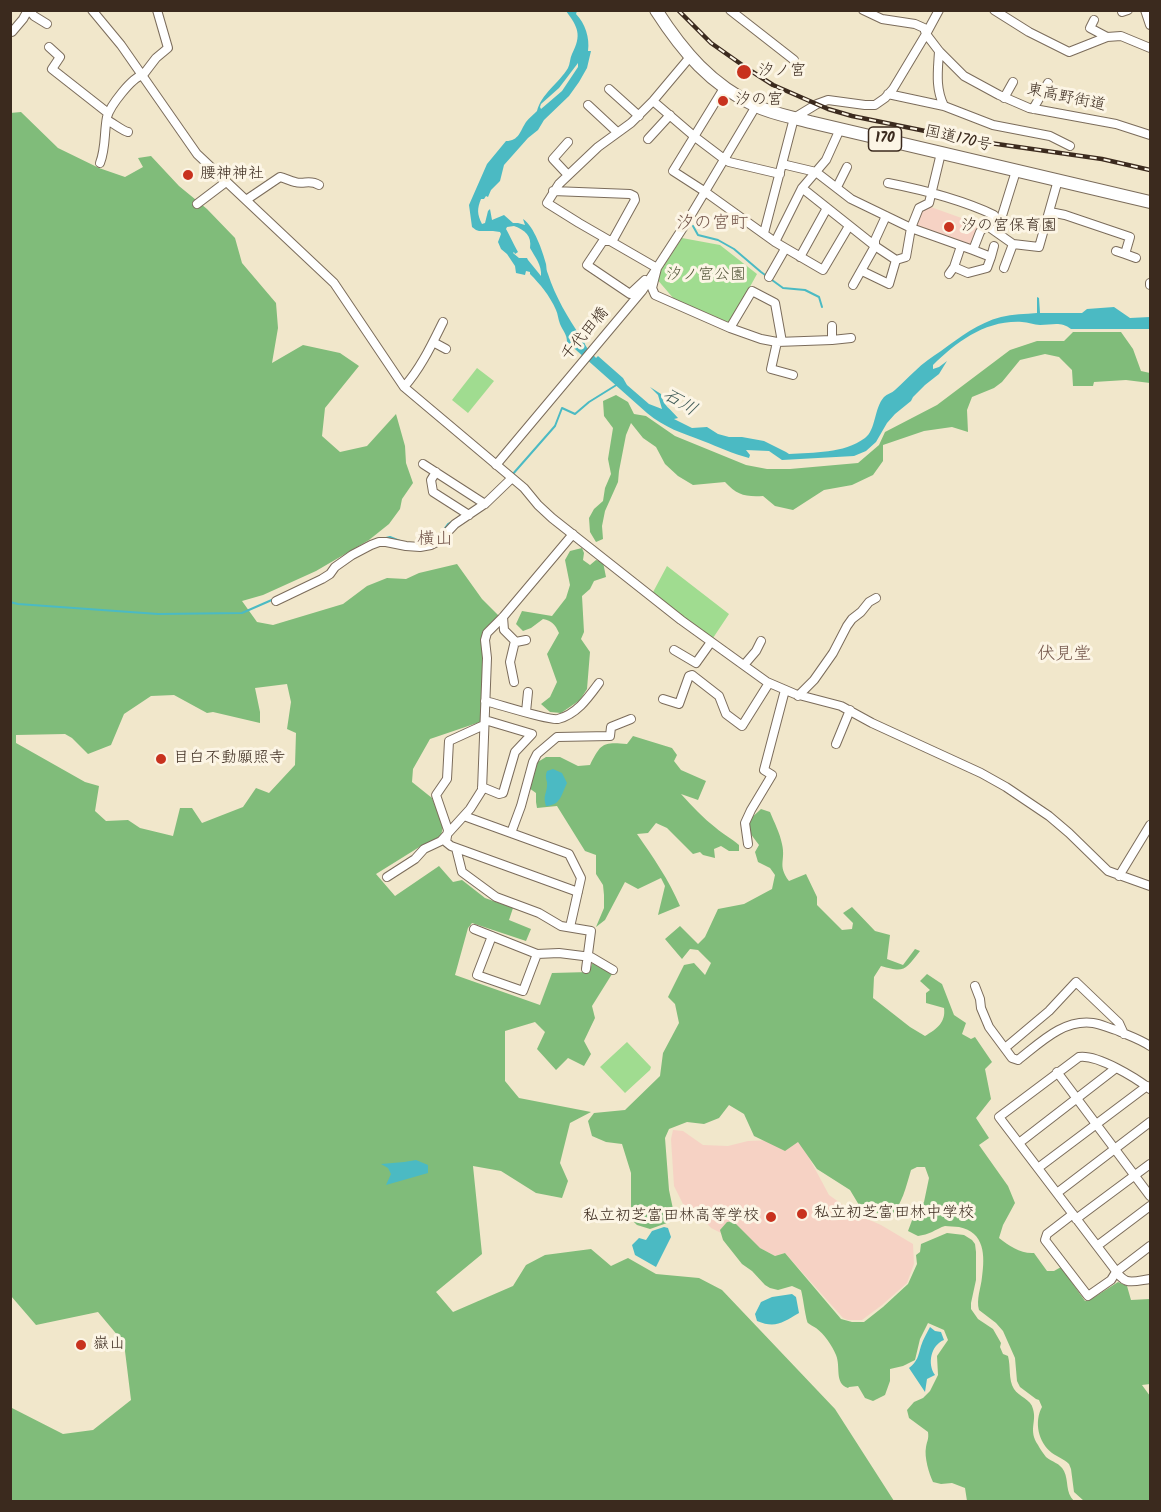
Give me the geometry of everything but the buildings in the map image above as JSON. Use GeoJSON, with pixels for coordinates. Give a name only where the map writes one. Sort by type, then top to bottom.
{"type":"FeatureCollection","features":[{"type":"Feature","properties":{"kind":"highway","name":"国道170号"},"geometry":{"type":"LineString","coordinates":[[656,10],[677,42],[711,78],[756,106],[794,118],[1150,202]]}},
{"type":"Feature","properties":{"kind":"street"},"geometry":{"type":"LineString","coordinates":[[10,32],[23,19],[28,10],[47,24]]}},
{"type":"Feature","properties":{"kind":"street"},"geometry":{"type":"LineString","coordinates":[[92,10],[121,45],[198,154],[334,283],[404,387],[525,489],[538,506],[641,590],[769,683],[798,696],[841,706],[872,723],[981,773],[1049,816],[1104,869],[1150,886]]}},
{"type":"Feature","properties":{"kind":"street"},"geometry":{"type":"LineString","coordinates":[[100,163],[108,117],[129,84],[143,75],[156,58],[168,48],[157,10]]}},
{"type":"Feature","properties":{"kind":"street"},"geometry":{"type":"LineString","coordinates":[[729,10],[794,60]]}},
{"type":"Feature","properties":{"kind":"street"},"geometry":{"type":"LineString","coordinates":[[764,233],[794,118],[828,100],[875,105],[885,98],[939,10]]}},
{"type":"Feature","properties":{"kind":"street"},"geometry":{"type":"LineString","coordinates":[[994,10],[1029,32],[1069,52],[1107,37],[1121,36],[1150,48]]}},
{"type":"Feature","properties":{"kind":"street","name":"東高野街道"},"geometry":{"type":"LineString","coordinates":[[866,11],[882,19],[915,24],[924,28],[939,51],[964,76],[1019,105],[1116,124],[1150,135]]}},
{"type":"Feature","properties":{"kind":"street"},"geometry":{"type":"LineString","coordinates":[[1147,12],[1150,25]]}},
{"type":"Feature","properties":{"kind":"street"},"geometry":{"type":"LineString","coordinates":[[879,29],[882,19]]}},
{"type":"Feature","properties":{"kind":"street"},"geometry":{"type":"LineString","coordinates":[[1094,20],[1090,28],[1107,37]]}},
{"type":"Feature","properties":{"kind":"street"},"geometry":{"type":"LineString","coordinates":[[49,47],[60,57],[52,69],[124,131],[129,132]]}},
{"type":"Feature","properties":{"kind":"street"},"geometry":{"type":"LineString","coordinates":[[939,51],[937,82],[944,106]]}},
{"type":"Feature","properties":{"kind":"street"},"geometry":{"type":"LineString","coordinates":[[654,271],[611,241],[547,203],[553,191],[568,175],[598,147],[639,116],[690,57]]}},
{"type":"Feature","properties":{"kind":"street"},"geometry":{"type":"LineString","coordinates":[[1004,98],[1013,82]]}},
{"type":"Feature","properties":{"kind":"street"},"geometry":{"type":"LineString","coordinates":[[1033,109],[1048,83]]}},
{"type":"Feature","properties":{"kind":"street"},"geometry":{"type":"LineString","coordinates":[[724,88],[673,171],[785,249],[824,270],[849,226]]}},
{"type":"Feature","properties":{"kind":"street"},"geometry":{"type":"LineString","coordinates":[[609,89],[622,96],[639,116]]}},
{"type":"Feature","properties":{"kind":"street"},"geometry":{"type":"LineString","coordinates":[[888,94],[944,106],[993,125],[1050,136],[1070,146]]}},
{"type":"Feature","properties":{"kind":"street"},"geometry":{"type":"LineString","coordinates":[[653,101],[694,137],[729,162],[780,174]]}},
{"type":"Feature","properties":{"kind":"street"},"geometry":{"type":"LineString","coordinates":[[588,105],[600,112],[617,132]]}},
{"type":"Feature","properties":{"kind":"street"},"geometry":{"type":"LineString","coordinates":[[553,191],[634,196],[635,200],[614,238],[611,241],[603,241],[587,265],[630,294],[654,271],[688,220],[756,106]]}},
{"type":"Feature","properties":{"kind":"street"},"geometry":{"type":"LineString","coordinates":[[648,139],[670,115]]}},
{"type":"Feature","properties":{"kind":"street"},"geometry":{"type":"LineString","coordinates":[[775,242],[802,188],[826,160],[840,129]]}},
{"type":"Feature","properties":{"kind":"street"},"geometry":{"type":"LineString","coordinates":[[567,147],[553,159],[568,175]]}},
{"type":"Feature","properties":{"kind":"street"},"geometry":{"type":"LineString","coordinates":[[802,188],[875,246],[896,260],[906,258],[911,228],[919,208],[929,202],[941,153]]}},
{"type":"Feature","properties":{"kind":"street"},"geometry":{"type":"LineString","coordinates":[[782,164],[816,172],[852,199],[886,216],[911,228],[991,257]]}},
{"type":"Feature","properties":{"kind":"street"},"geometry":{"type":"LineString","coordinates":[[837,187],[847,167]]}},
{"type":"Feature","properties":{"kind":"street"},"geometry":{"type":"LineString","coordinates":[[1001,219],[1016,171]]}},
{"type":"Feature","properties":{"kind":"street"},"geometry":{"type":"LineString","coordinates":[[246,200],[280,177],[296,183],[311,181],[319,185]]}},
{"type":"Feature","properties":{"kind":"street"},"geometry":{"type":"LineString","coordinates":[[986,225],[1013,244],[1039,247],[1058,180]]}},
{"type":"Feature","properties":{"kind":"street"},"geometry":{"type":"LineString","coordinates":[[197,204],[226,182]]}},
{"type":"Feature","properties":{"kind":"street"},"geometry":{"type":"LineString","coordinates":[[888,183],[931,192],[973,205],[994,215],[981,232],[973,250]]}},
{"type":"Feature","properties":{"kind":"street"},"geometry":{"type":"LineString","coordinates":[[800,257],[827,208]]}},
{"type":"Feature","properties":{"kind":"street"},"geometry":{"type":"LineString","coordinates":[[1050,212],[1130,237],[1121,253],[1136,258]]}},
{"type":"Feature","properties":{"kind":"street"},"geometry":{"type":"LineString","coordinates":[[853,285],[875,246],[874,240],[886,216]]}},
{"type":"Feature","properties":{"kind":"street"},"geometry":{"type":"LineString","coordinates":[[1004,268],[1013,244]]}},
{"type":"Feature","properties":{"kind":"street"},"geometry":{"type":"LineString","coordinates":[[961,246],[952,270],[968,273],[987,268],[994,246]]}},
{"type":"Feature","properties":{"kind":"street"},"geometry":{"type":"LineString","coordinates":[[769,277],[785,249]]}},
{"type":"Feature","properties":{"kind":"street"},"geometry":{"type":"LineString","coordinates":[[862,271],[889,284],[896,260]]}},
{"type":"Feature","properties":{"kind":"street"},"geometry":{"type":"LineString","coordinates":[[654,271],[652,288],[655,295],[761,339],[780,342],[851,338]]}},
{"type":"Feature","properties":{"kind":"street","name":"千代田橋"},"geometry":{"type":"LineString","coordinates":[[496,465],[629,308],[654,271]]}},
{"type":"Feature","properties":{"kind":"street"},"geometry":{"type":"LineString","coordinates":[[730,328],[752,291],[775,303],[780,342],[771,369],[794,375]]}},
{"type":"Feature","properties":{"kind":"street"},"geometry":{"type":"LineString","coordinates":[[404,387],[443,322]]}},
{"type":"Feature","properties":{"kind":"street"},"geometry":{"type":"LineString","coordinates":[[832,326],[832,340]]}},
{"type":"Feature","properties":{"kind":"street"},"geometry":{"type":"LineString","coordinates":[[433,342],[446,349]]}},
{"type":"Feature","properties":{"kind":"street"},"geometry":{"type":"LineString","coordinates":[[423,464],[485,504]]}},
{"type":"Feature","properties":{"kind":"street"},"geometry":{"type":"LineString","coordinates":[[436,472],[431,480],[434,492],[469,515]]}},
{"type":"Feature","properties":{"kind":"street"},"geometry":{"type":"LineString","coordinates":[[276,601],[322,579],[352,555],[371,544],[386,542],[406,546],[431,545],[439,542],[451,527],[485,504],[512,478]]}},
{"type":"Feature","properties":{"kind":"street"},"geometry":{"type":"LineString","coordinates":[[387,877],[415,859],[424,849],[441,842],[470,809],[482,790],[487,633],[573,534]]}},
{"type":"Feature","properties":{"kind":"street"},"geometry":{"type":"LineString","coordinates":[[798,696],[814,680],[833,653],[852,619],[876,597]]}},
{"type":"Feature","properties":{"kind":"street"},"geometry":{"type":"LineString","coordinates":[[503,617],[504,630],[516,642],[526,640]]}},
{"type":"Feature","properties":{"kind":"street"},"geometry":{"type":"LineString","coordinates":[[514,682],[510,662],[515,641]]}},
{"type":"Feature","properties":{"kind":"street"},"geometry":{"type":"LineString","coordinates":[[744,665],[761,641]]}},
{"type":"Feature","properties":{"kind":"street"},"geometry":{"type":"LineString","coordinates":[[674,650],[696,663],[711,642]]}},
{"type":"Feature","properties":{"kind":"street"},"geometry":{"type":"LineString","coordinates":[[663,699],[679,704],[689,675],[692,675],[719,696],[726,714],[742,726],[769,683]]}},
{"type":"Feature","properties":{"kind":"street"},"geometry":{"type":"LineString","coordinates":[[486,701],[555,720],[577,710],[599,683]]}},
{"type":"Feature","properties":{"kind":"street"},"geometry":{"type":"LineString","coordinates":[[748,844],[744,823],[772,775],[764,770],[785,690]]}},
{"type":"Feature","properties":{"kind":"street"},"geometry":{"type":"LineString","coordinates":[[526,712],[528,692]]}},
{"type":"Feature","properties":{"kind":"street"},"geometry":{"type":"LineString","coordinates":[[836,744],[850,710]]}},
{"type":"Feature","properties":{"kind":"street"},"geometry":{"type":"LineString","coordinates":[[511,832],[537,754],[557,737],[610,736],[611,727],[631,719]]}},
{"type":"Feature","properties":{"kind":"street"},"geometry":{"type":"LineString","coordinates":[[482,787],[499,794],[503,793],[515,752],[532,734],[484,722],[449,741],[447,778],[436,795],[448,830],[446,842],[456,848],[578,892]]}},
{"type":"Feature","properties":{"kind":"street"},"geometry":{"type":"LineString","coordinates":[[464,816],[569,854],[581,878],[570,927]]}},
{"type":"Feature","properties":{"kind":"street"},"geometry":{"type":"LineString","coordinates":[[1119,876],[1150,825]]}},
{"type":"Feature","properties":{"kind":"street"},"geometry":{"type":"LineString","coordinates":[[456,848],[462,872],[496,897],[539,913],[561,926],[591,931],[586,969]]}},
{"type":"Feature","properties":{"kind":"street"},"geometry":{"type":"LineString","coordinates":[[474,929],[537,954],[559,953],[587,956],[614,970]]}},
{"type":"Feature","properties":{"kind":"street"},"geometry":{"type":"LineString","coordinates":[[492,936],[477,975],[523,992],[537,954]]}},
{"type":"Feature","properties":{"kind":"street"},"geometry":{"type":"LineString","coordinates":[[1005,1048],[1049,1011],[1076,982],[1119,1023],[1124,1034]]}},
{"type":"Feature","properties":{"kind":"street"},"geometry":{"type":"LineString","coordinates":[[975,986],[989,1027],[1012,1058],[1018,1060],[1054,1033],[1077,1023],[1095,1023],[1150,1046]]}},
{"type":"Feature","properties":{"kind":"street"},"geometry":{"type":"LineString","coordinates":[[1038,1168],[1149,1087],[1116,1068],[1084,1056],[1075,1059],[999,1117],[1120,1278],[1127,1281],[1150,1279]]}},
{"type":"Feature","properties":{"kind":"street"},"geometry":{"type":"LineString","coordinates":[[1019,1143],[1116,1068]]}},
{"type":"Feature","properties":{"kind":"street"},"geometry":{"type":"LineString","coordinates":[[1057,1072],[1150,1196]]}},
{"type":"Feature","properties":{"kind":"street"},"geometry":{"type":"LineString","coordinates":[[1057,1193],[1150,1122]]}},
{"type":"Feature","properties":{"kind":"street"},"geometry":{"type":"LineString","coordinates":[[1150,1164],[1047,1234],[1046,1240],[1088,1296],[1111,1280],[1116,1272],[1150,1246]]}},
{"type":"Feature","properties":{"kind":"street"},"geometry":{"type":"LineString","coordinates":[[1097,1246],[1150,1206]]}},
{"type":"Feature","properties":{"kind":"shaded area","name":"汐の宮保育園"},"geometry":{"type":"Polygon","coordinates":[[[928,206],[981,225],[975,242],[970,246],[919,229],[916,223],[921,211],[928,206]]]}},
{"type":"Feature","properties":{"kind":"shaded area"},"geometry":{"type":"Polygon","coordinates":[[[673,1130],[683,1131],[703,1145],[728,1146],[748,1141],[799,1139],[829,1195],[856,1214],[881,1225],[913,1244],[914,1264],[907,1283],[862,1320],[843,1318],[785,1253],[775,1256],[756,1246],[723,1234],[711,1228],[694,1209],[685,1208],[674,1186],[671,1139],[673,1130]]]}},
{"type":"Feature","properties":{"kind":"green space"},"geometry":{"type":"Polygon","coordinates":[[[21,112],[58,148],[99,168],[125,177],[143,167],[138,158],[151,156],[179,186],[207,209],[235,238],[242,263],[276,303],[278,328],[272,363],[303,345],[340,353],[359,366],[325,408],[322,436],[340,452],[367,446],[396,414],[405,446],[406,463],[413,483],[402,499],[400,509],[389,524],[369,540],[316,571],[263,595],[242,601],[257,622],[273,625],[343,604],[367,586],[387,578],[406,579],[419,573],[457,564],[482,599],[499,616],[482,633],[484,659],[480,722],[430,739],[413,769],[412,782],[432,798],[443,826],[441,836],[376,874],[395,896],[439,866],[453,882],[462,880],[485,898],[513,908],[509,920],[531,929],[526,941],[472,923],[468,928],[455,975],[540,1005],[552,973],[589,972],[593,962],[612,974],[592,1006],[595,1018],[584,1041],[591,1054],[584,1066],[568,1058],[556,1070],[537,1049],[545,1032],[535,1022],[505,1031],[505,1081],[519,1098],[591,1112],[570,1123],[560,1163],[568,1181],[562,1198],[536,1193],[501,1171],[473,1166],[482,1254],[436,1292],[453,1312],[513,1286],[526,1265],[545,1255],[591,1249],[611,1266],[628,1258],[656,1274],[699,1278],[722,1290],[835,1409],[894,1501],[11,1501],[10,1407],[63,1434],[93,1430],[131,1400],[124,1343],[98,1312],[36,1325],[11,1296],[10,113],[21,112]],[[287,684],[255,688],[260,723],[213,712],[207,713],[174,695],[151,696],[124,714],[111,745],[88,754],[65,734],[16,735],[16,743],[85,782],[99,786],[95,811],[106,821],[128,820],[140,828],[173,836],[180,808],[192,808],[202,823],[243,807],[256,788],[269,793],[295,765],[296,733],[287,729],[291,702],[287,684]]]}},
{"type":"Feature","properties":{"kind":"green space","name":"汐ノ宮公園"},"geometry":{"type":"Polygon","coordinates":[[[682,238],[720,245],[757,274],[730,323],[674,299],[656,278],[682,238]]]}},
{"type":"Feature","properties":{"kind":"green space"},"geometry":{"type":"Polygon","coordinates":[[[1073,332],[1121,332],[1133,349],[1141,371],[1150,373],[1150,383],[1126,380],[1094,382],[1093,386],[1073,386],[1072,370],[1059,357],[1045,354],[1020,360],[1002,382],[972,397],[967,410],[968,432],[952,427],[924,431],[883,445],[883,461],[873,475],[852,485],[824,490],[793,510],[775,506],[763,496],[742,494],[733,490],[725,482],[693,485],[678,476],[665,464],[656,447],[643,438],[631,423],[626,435],[618,482],[605,511],[602,526],[603,539],[596,542],[590,532],[589,518],[594,509],[603,501],[611,474],[608,459],[613,428],[604,416],[603,401],[616,395],[628,402],[634,414],[646,416],[675,436],[746,465],[767,469],[790,469],[858,463],[879,445],[885,432],[937,405],[1010,350],[1037,341],[1064,341],[1073,332]]]}},
{"type":"Feature","properties":{"kind":"green space"},"geometry":{"type":"Polygon","coordinates":[[[477,368],[494,381],[468,413],[452,400],[477,368]]]}},
{"type":"Feature","properties":{"kind":"green space"},"geometry":{"type":"Polygon","coordinates":[[[582,548],[583,560],[590,565],[596,560],[603,562],[606,577],[594,581],[590,589],[582,596],[584,632],[581,639],[590,652],[587,689],[580,700],[561,713],[550,712],[541,704],[550,697],[557,682],[547,654],[559,633],[553,623],[543,619],[523,631],[516,624],[522,611],[552,616],[566,598],[570,585],[565,560],[570,551],[582,548]]]}},
{"type":"Feature","properties":{"kind":"green space"},"geometry":{"type":"Polygon","coordinates":[[[667,566],[729,614],[713,638],[652,594],[667,566]]]}},
{"type":"Feature","properties":{"kind":"green space"},"geometry":{"type":"Polygon","coordinates":[[[633,736],[672,748],[677,755],[674,761],[681,770],[706,781],[698,800],[681,794],[707,820],[739,845],[739,851],[729,851],[721,846],[714,849],[715,858],[700,852],[693,854],[667,828],[656,823],[648,833],[637,834],[666,878],[680,906],[658,915],[665,886],[661,878],[638,889],[625,882],[605,920],[596,927],[604,908],[604,895],[603,885],[596,874],[596,855],[585,851],[557,806],[537,808],[536,793],[529,788],[536,763],[546,757],[560,757],[578,766],[590,765],[600,748],[613,743],[627,744],[633,736]]]}},
{"type":"Feature","properties":{"kind":"green space"},"geometry":{"type":"Polygon","coordinates":[[[761,809],[770,812],[781,840],[785,876],[789,881],[806,874],[817,897],[817,905],[842,930],[852,929],[853,923],[843,913],[852,907],[875,931],[890,935],[887,959],[903,965],[915,949],[920,951],[904,968],[881,966],[874,977],[873,998],[925,1036],[940,1025],[944,1017],[944,1008],[926,1003],[926,993],[930,990],[920,981],[927,974],[942,984],[954,1015],[966,1023],[962,1034],[971,1039],[975,1037],[992,1062],[985,1069],[991,1099],[976,1118],[989,1138],[979,1145],[1008,1186],[1015,1203],[999,1238],[1020,1251],[1034,1253],[1047,1271],[1054,1271],[1061,1267],[1085,1301],[1118,1282],[1127,1286],[1131,1300],[1150,1299],[1150,1384],[1142,1385],[1150,1396],[1150,1501],[1084,1501],[1074,1492],[1069,1464],[1052,1453],[1043,1443],[1038,1425],[1042,1407],[1039,1400],[1020,1387],[1017,1381],[1015,1358],[1003,1331],[979,1310],[978,1298],[983,1253],[978,1239],[968,1230],[959,1227],[945,1226],[918,1236],[908,1231],[914,1215],[924,1202],[929,1178],[925,1167],[911,1170],[901,1201],[890,1217],[874,1212],[859,1205],[850,1190],[817,1169],[798,1142],[785,1151],[754,1136],[744,1114],[729,1105],[719,1118],[704,1124],[687,1122],[669,1129],[665,1138],[669,1190],[673,1209],[667,1223],[650,1229],[637,1225],[631,1219],[631,1173],[622,1144],[606,1142],[592,1136],[588,1121],[594,1113],[625,1110],[660,1076],[663,1053],[679,1023],[675,1004],[668,997],[684,965],[694,963],[705,975],[711,963],[698,950],[690,949],[682,959],[665,939],[680,926],[698,944],[705,937],[718,909],[744,904],[772,889],[775,875],[770,868],[758,862],[755,852],[759,845],[750,833],[748,821],[761,809]]]}},
{"type":"Feature","properties":{"kind":"green space"},"geometry":{"type":"Polygon","coordinates":[[[627,1042],[651,1067],[625,1093],[600,1067],[627,1042]]]}},
{"type":"Feature","properties":{"kind":"green space"},"geometry":{"type":"Polygon","coordinates":[[[733,1221],[760,1248],[775,1256],[785,1253],[841,1319],[852,1322],[864,1322],[908,1284],[917,1264],[916,1255],[920,1252],[921,1244],[947,1233],[964,1235],[972,1240],[976,1252],[976,1280],[971,1309],[978,1319],[993,1329],[1001,1343],[1003,1354],[1008,1356],[1012,1385],[1033,1409],[1035,1440],[1046,1457],[1062,1468],[1069,1494],[1074,1501],[967,1501],[965,1488],[952,1483],[933,1482],[926,1456],[928,1432],[909,1418],[907,1410],[930,1391],[938,1375],[937,1356],[948,1340],[944,1330],[928,1323],[920,1339],[915,1360],[890,1369],[890,1381],[885,1395],[873,1401],[865,1398],[858,1386],[848,1388],[839,1379],[836,1355],[828,1340],[807,1321],[801,1290],[792,1286],[778,1290],[765,1285],[742,1264],[723,1240],[720,1230],[727,1222],[733,1221]]]}},
{"type":"Feature","properties":{"kind":"water"},"geometry":{"type":"Polygon","coordinates":[[[566,11],[577,11],[576,14],[586,31],[588,51],[591,51],[587,68],[569,96],[504,165],[500,181],[488,197],[481,199],[478,209],[479,217],[482,224],[485,223],[490,209],[492,220],[504,215],[513,223],[525,225],[523,219],[527,222],[540,246],[558,299],[576,330],[584,338],[588,349],[596,358],[598,356],[623,378],[627,385],[649,404],[662,409],[658,395],[650,387],[661,394],[665,404],[678,418],[674,419],[692,428],[707,427],[718,434],[729,437],[764,441],[789,454],[838,450],[856,443],[869,434],[878,407],[884,397],[894,391],[924,363],[985,323],[1006,316],[1037,313],[1037,297],[1040,313],[1082,313],[1087,309],[1114,307],[1130,318],[1150,317],[1150,329],[1071,329],[1060,324],[1038,325],[1009,322],[984,329],[952,348],[933,365],[933,369],[947,361],[939,374],[887,423],[876,442],[866,451],[854,456],[782,460],[769,451],[746,450],[750,455],[749,458],[667,426],[647,413],[567,342],[551,300],[530,272],[526,271],[525,275],[516,273],[515,266],[498,242],[500,232],[479,231],[472,227],[469,205],[487,164],[506,141],[519,135],[526,122],[537,111],[546,94],[568,68],[578,36],[566,11]],[[578,63],[559,88],[541,104],[541,109],[562,91],[578,67],[578,63]],[[514,226],[506,229],[518,252],[513,253],[519,258],[527,258],[541,276],[539,265],[530,248],[529,237],[514,226]]]}},
{"type":"Feature","properties":{"kind":"water"},"geometry":{"type":"Polygon","coordinates":[[[553,769],[562,773],[567,783],[558,801],[546,806],[546,774],[547,771],[553,769]]]}},
{"type":"Feature","properties":{"kind":"water"},"geometry":{"type":"Polygon","coordinates":[[[416,1160],[428,1165],[428,1173],[386,1185],[391,1174],[388,1168],[381,1164],[416,1160]]]}},
{"type":"Feature","properties":{"kind":"water"},"geometry":{"type":"Polygon","coordinates":[[[668,1228],[671,1237],[656,1267],[635,1255],[632,1245],[639,1238],[646,1240],[652,1231],[668,1228]]]}},
{"type":"Feature","properties":{"kind":"water"},"geometry":{"type":"Polygon","coordinates":[[[792,1294],[796,1297],[799,1313],[784,1322],[774,1324],[757,1321],[755,1314],[761,1302],[772,1297],[792,1294]]]}},
{"type":"Feature","properties":{"kind":"water"},"geometry":{"type":"Polygon","coordinates":[[[930,1327],[941,1332],[944,1340],[933,1350],[931,1366],[935,1375],[927,1379],[925,1392],[909,1368],[917,1358],[930,1327]]]}},
{"type":"Feature","properties":{"kind":"waterway"},"geometry":{"type":"LineString","coordinates":[[693,226],[698,235],[718,240],[734,249],[783,288],[805,290],[819,297],[822,307]]}},
{"type":"Feature","properties":{"kind":"waterway"},"geometry":{"type":"LineString","coordinates":[[512,475],[555,426],[562,408],[575,414],[589,402],[618,384]]}},
{"type":"Feature","properties":{"kind":"waterway"},"geometry":{"type":"LineString","coordinates":[[443,531],[453,521]]}},
{"type":"Feature","properties":{"kind":"waterway"},"geometry":{"type":"LineString","coordinates":[[386,538],[390,537],[400,541]]}},
{"type":"Feature","properties":{"kind":"waterway"},"geometry":{"type":"LineString","coordinates":[[10,602],[158,614],[242,613],[274,599]]}},
{"type":"Feature","properties":{"kind":"railway"},"geometry":{"type":"LineString","coordinates":[[678,10],[711,43],[748,69],[773,85],[828,109],[969,140],[1102,159],[1150,170]]}},
{"type":"Feature","properties":{"kind":"place","name":"汐ノ宮"},"geometry":{"type":"Point","coordinates":[744,72]}},
{"type":"Feature","properties":{"kind":"place","name":"汐の宮"},"geometry":{"type":"Point","coordinates":[723,101]}},
{"type":"Feature","properties":{"kind":"place","name":"腰神神社"},"geometry":{"type":"Point","coordinates":[188,175]}},
{"type":"Feature","properties":{"kind":"place","name":"汐の宮保育園"},"geometry":{"type":"Point","coordinates":[949,227]}},
{"type":"Feature","properties":{"kind":"place","name":"目白不動願照寺"},"geometry":{"type":"Point","coordinates":[161,759]}},
{"type":"Feature","properties":{"kind":"place","name":"私立初芝富田林中学校"},"geometry":{"type":"Point","coordinates":[802,1214]}},
{"type":"Feature","properties":{"kind":"place","name":"私立初芝富田林高等学校"},"geometry":{"type":"Point","coordinates":[771,1217]}},
{"type":"Feature","properties":{"kind":"place","name":"嶽山"},"geometry":{"type":"Point","coordinates":[81,1345]}},
{"type":"Feature","properties":{"kind":"district","name":"汐の宮町"},"geometry":{"type":"Point","coordinates":[712,225]}},
{"type":"Feature","properties":{"kind":"district","name":"横山"},"geometry":{"type":"Point","coordinates":[435,541]}},
{"type":"Feature","properties":{"kind":"district","name":"伏見堂"},"geometry":{"type":"Point","coordinates":[1064,656]}},
{"type":"Feature","properties":{"kind":"water label","name":"石川"},"geometry":{"type":"Point","coordinates":[679,404]}}]}
